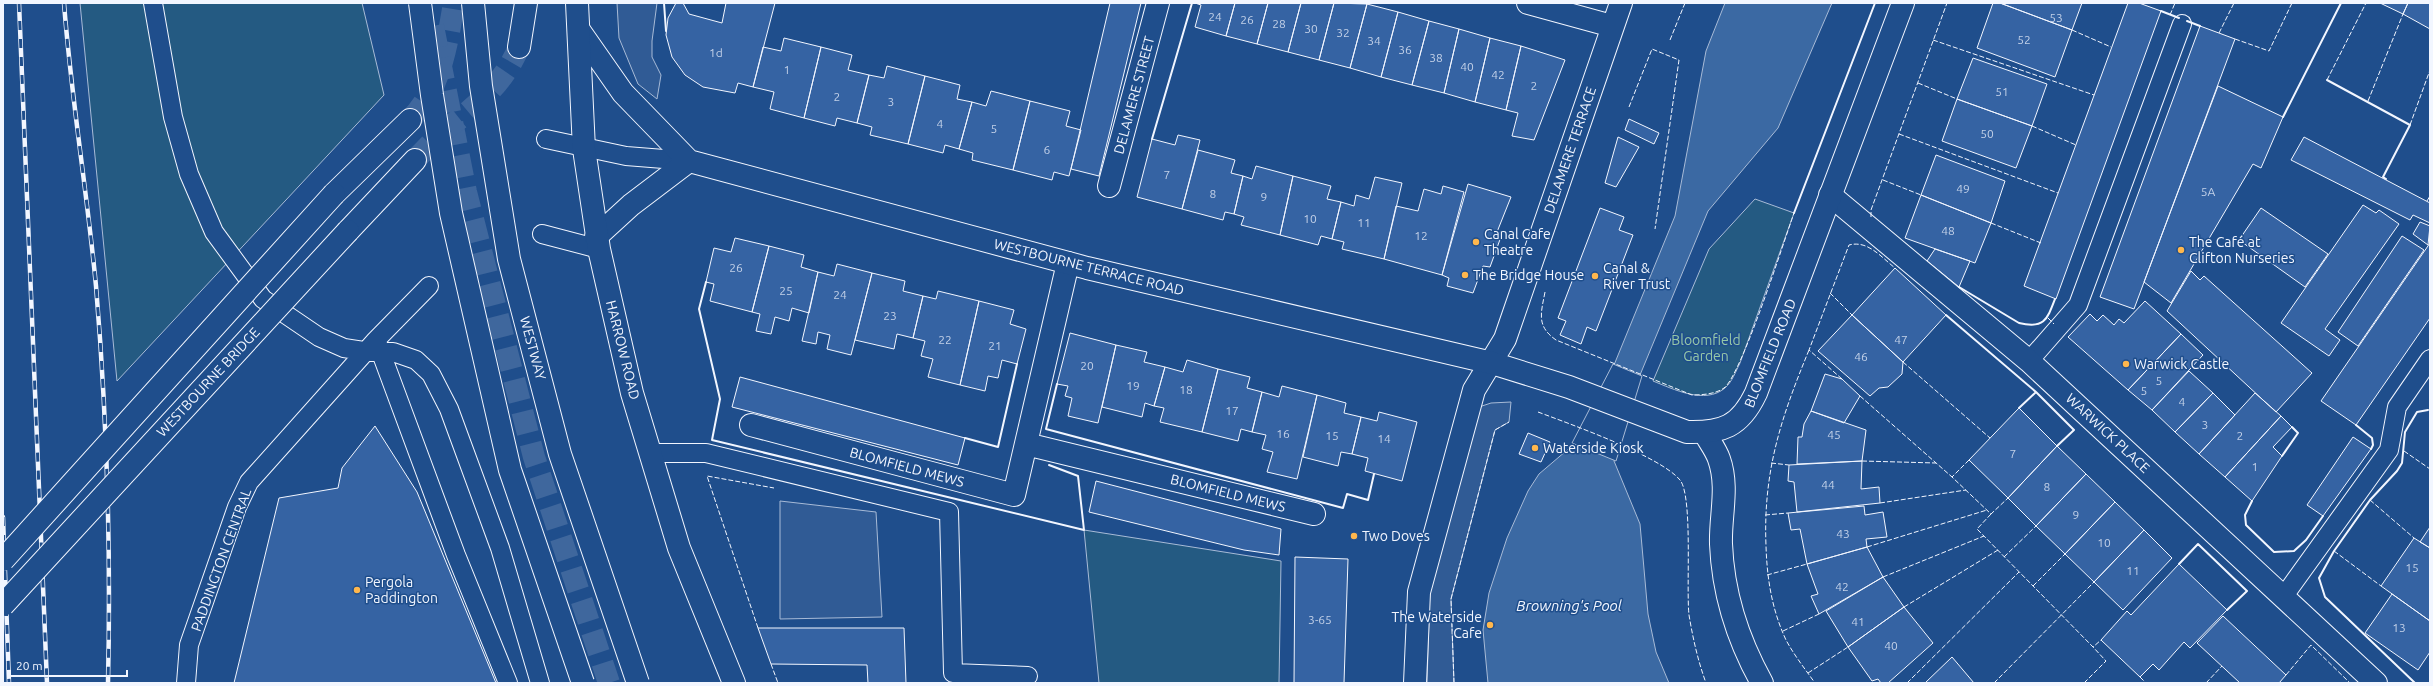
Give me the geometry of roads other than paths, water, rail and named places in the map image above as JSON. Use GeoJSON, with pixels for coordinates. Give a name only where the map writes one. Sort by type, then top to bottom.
{"type":"FeatureCollection","features":[{"type":"Feature","properties":{"kind":"main road"},"geometry":{"type":"LineString","coordinates":[[420,3],[432,95],[451,213],[510,470],[583,683]]}},
{"type":"Feature","properties":{"kind":"main road","name":"WESTWAY"},"geometry":{"type":"LineString","coordinates":[[473,3],[481,86],[509,259],[560,454],[638,683]]}},
{"type":"Feature","properties":{"kind":"main road"},"geometry":{"type":"LineString","coordinates":[[519,47],[526,3]]}},
{"type":"Feature","properties":{"kind":"main road","name":"HARROW ROAD"},"geometry":{"type":"LineString","coordinates":[[577,3],[584,149],[598,243],[632,393],[679,548],[734,683]]}},
{"type":"Feature","properties":{"kind":"main road","name":"DELAMERE STREET"},"geometry":{"type":"LineString","coordinates":[[1110,186],[1158,3]]}},
{"type":"Feature","properties":{"kind":"main road"},"geometry":{"type":"LineString","coordinates":[[1528,3],[1612,26]]}},
{"type":"Feature","properties":{"kind":"main road","name":"DELAMERE TERRACE"},"geometry":{"type":"LineString","coordinates":[[1415,683],[1419,592],[1474,390],[1506,339],[1621,3]]}},
{"type":"Feature","properties":{"kind":"main road","name":"BLOMFIELD ROAD"},"geometry":{"type":"LineString","coordinates":[[1569,387],[1651,420],[1687,432],[1704,432],[1729,427],[1747,412],[1903,3]]}},
{"type":"Feature","properties":{"kind":"main road","name":"WESTBOURNE TERRACE ROAD"},"geometry":{"type":"LineString","coordinates":[[579,30],[622,93],[689,160],[1068,263],[1492,363],[1569,387]]}},
{"type":"Feature","properties":{"kind":"main road"},"geometry":{"type":"LineString","coordinates":[[3,560],[334,194],[410,120]]}},
{"type":"Feature","properties":{"kind":"main road","name":"WESTBOURNE BRIDGE"},"geometry":{"type":"LineString","coordinates":[[3,605],[415,160]]}},
{"type":"Feature","properties":{"kind":"main road"},"geometry":{"type":"LineString","coordinates":[[598,243],[631,206],[689,160]]}},
{"type":"Feature","properties":{"kind":"main road","name":"WARWICK PLACE"},"geometry":{"type":"LineString","coordinates":[[1830,195],[2030,361],[2376,683]]}},
{"type":"Feature","properties":{"kind":"main road","name":"BLOMFIELD MEWS"},"geometry":{"type":"LineString","coordinates":[[751,425],[1014,495],[1068,263]]}},
{"type":"Feature","properties":{"kind":"main road"},"geometry":{"type":"LineString","coordinates":[[1704,432],[1719,458],[1722,473],[1723,507],[1720,543],[1724,581],[1736,627],[1748,658],[1762,683]]}},
{"type":"Feature","properties":{"kind":"main road","name":"BLOMFIELD MEWS"},"geometry":{"type":"LineString","coordinates":[[1026,444],[1314,514]]}},
{"type":"Feature","properties":{"kind":"lane"},"geometry":{"type":"LineString","coordinates":[[153,3],[173,117],[189,174],[214,232],[263,299],[319,337],[344,348],[370,352],[393,352],[416,360],[431,374],[449,409],[500,548],[540,683]]}},
{"type":"Feature","properties":{"kind":"lane"},"geometry":{"type":"LineString","coordinates":[[2030,361],[2078,305],[2182,24]]}},
{"type":"Feature","properties":{"kind":"lane","name":"WESTBOURNE TERRACE ROAD"},"geometry":{"type":"LineString","coordinates":[[546,140],[584,149],[626,156],[689,160]]}},
{"type":"Feature","properties":{"kind":"lane"},"geometry":{"type":"LineString","coordinates":[[542,234],[598,243]]}},
{"type":"Feature","properties":{"kind":"lane","name":"PADDINGTON CENTRAL"},"geometry":{"type":"LineString","coordinates":[[186,683],[189,645],[237,507],[249,482],[376,340],[429,286]]}},
{"type":"Feature","properties":{"kind":"lane"},"geometry":{"type":"LineString","coordinates":[[376,340],[456,555],[508,683]]}},
{"type":"Feature","properties":{"kind":"lane"},"geometry":{"type":"LineString","coordinates":[[2284,596],[2389,450],[2397,407],[2430,359]]}},
{"type":"Feature","properties":{"kind":"lane"},"geometry":{"type":"LineString","coordinates":[[651,454],[706,453],[950,512],[953,673],[1028,676]]}},
{"type":"Feature","properties":{"kind":"water","name":"Browning's Pool"},"geometry":{"type":"Polygon","coordinates":[[[1725,3],[1832,3],[1778,128],[1708,211],[1640,375],[1614,461],[1640,524],[1648,614],[1656,652],[1669,683],[1488,683],[1483,630],[1489,593],[1507,538],[1528,491],[1539,474],[1573,445],[1614,365],[1675,216],[1706,51],[1725,3]]]}},
{"type":"Feature","properties":{"kind":"tunnel"},"geometry":{"type":"LineString","coordinates":[[410,120],[421,108],[436,80],[449,34],[454,3]]}},
{"type":"Feature","properties":{"kind":"tunnel"},"geometry":{"type":"LineString","coordinates":[[433,26],[466,192],[534,457],[609,683]]}},
{"type":"Feature","properties":{"kind":"tunnel"},"geometry":{"type":"LineString","coordinates":[[442,132],[476,105],[496,84],[505,73],[519,47]]}},
{"type":"Feature","properties":{"kind":"tunnel"},"geometry":{"type":"LineString","coordinates":[[415,160],[442,132]]}},
{"type":"Feature","properties":{"kind":"railway"},"geometry":{"type":"LineString","coordinates":[[19,3],[47,683]]}},
{"type":"Feature","properties":{"kind":"railway"},"geometry":{"type":"LineString","coordinates":[[64,3],[96,286],[100,336],[107,484],[109,584],[108,683]]}},
{"type":"Feature","properties":{"kind":"railway"},"geometry":{"type":"LineString","coordinates":[[3,517],[9,683]]}},
{"type":"Feature","properties":{"kind":"place","name":"Canal Cafe Theatre"},"geometry":{"type":"Point","coordinates":[1476,242]}},
{"type":"Feature","properties":{"kind":"place","name":"The Café at Clifton Nurseries"},"geometry":{"type":"Point","coordinates":[2181,250]}},
{"type":"Feature","properties":{"kind":"place","name":"The Bridge House"},"geometry":{"type":"Point","coordinates":[1465,275]}},
{"type":"Feature","properties":{"kind":"place","name":"Canal & River Trust"},"geometry":{"type":"Point","coordinates":[1595,276]}},
{"type":"Feature","properties":{"kind":"place","name":"Warwick Castle"},"geometry":{"type":"Point","coordinates":[2126,364]}},
{"type":"Feature","properties":{"kind":"place","name":"Waterside Kiosk"},"geometry":{"type":"Point","coordinates":[1535,448]}},
{"type":"Feature","properties":{"kind":"place","name":"Two Doves"},"geometry":{"type":"Point","coordinates":[1354,536]}},
{"type":"Feature","properties":{"kind":"place","name":"Pergola Paddington"},"geometry":{"type":"Point","coordinates":[357,590]}},
{"type":"Feature","properties":{"kind":"place","name":"The Waterside Cafe"},"geometry":{"type":"Point","coordinates":[1490,625]}},
{"type":"Feature","properties":{"kind":"park label","name":"Bloomfield Garden"},"geometry":{"type":"Point","coordinates":[1706,348]}}]}
